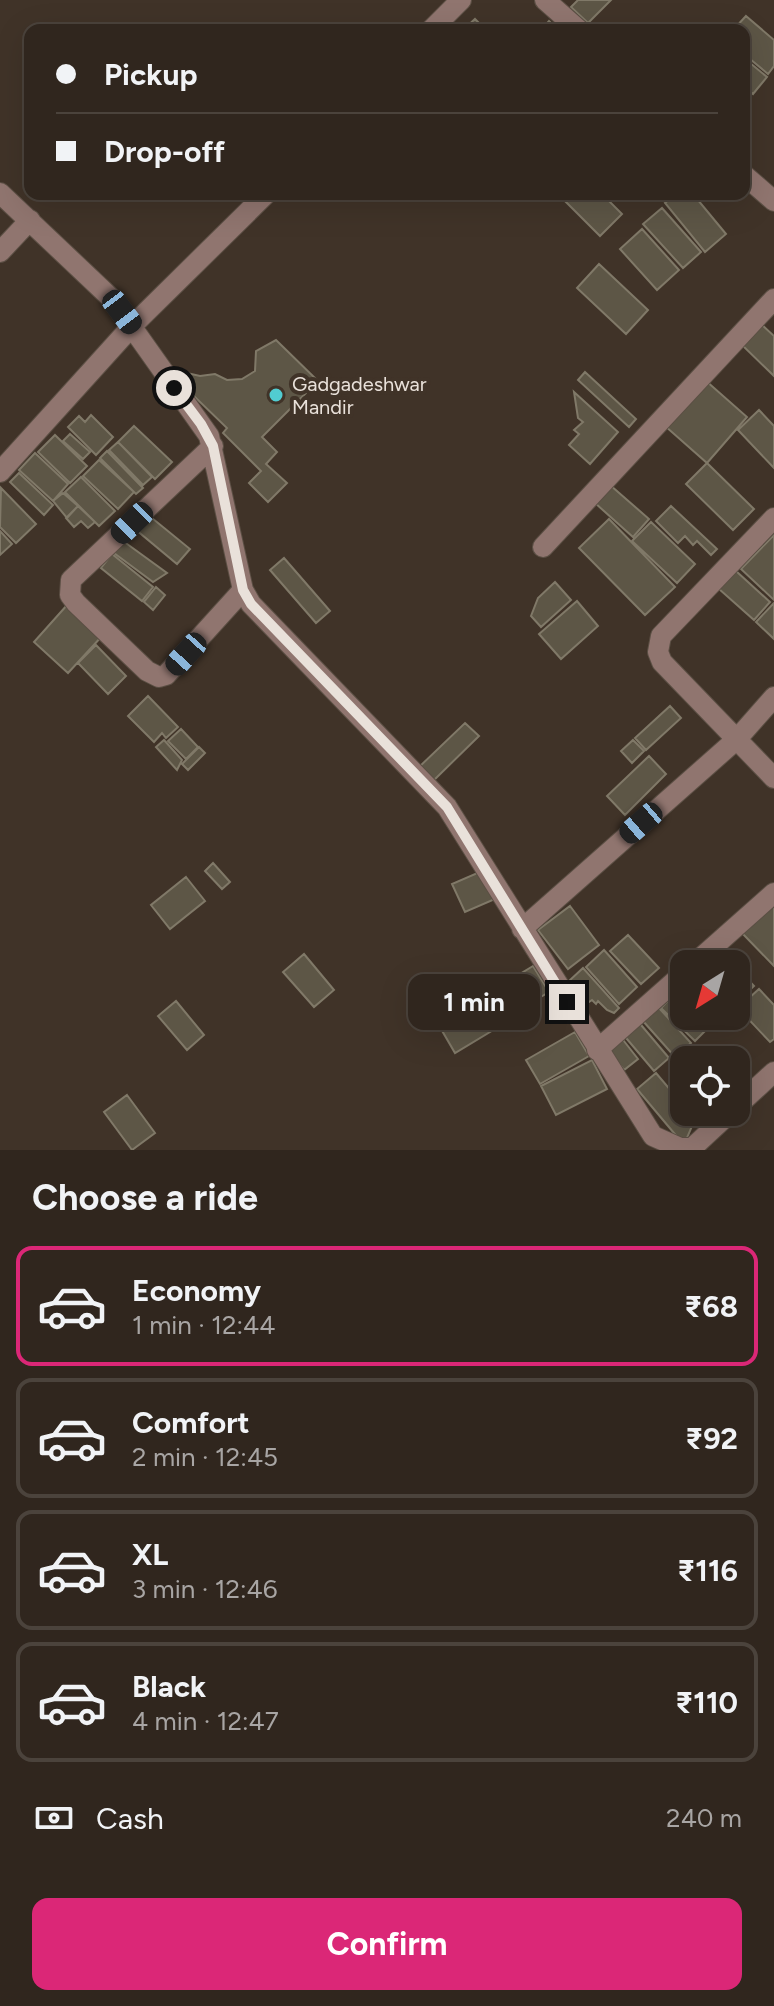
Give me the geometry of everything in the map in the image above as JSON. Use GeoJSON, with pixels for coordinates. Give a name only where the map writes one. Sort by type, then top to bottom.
{"type":"FeatureCollection","features":[{"type":"Feature","properties":{"kind":"street"},"geometry":{"type":"LineString","coordinates":[[437,24],[461,0]]}},
{"type":"Feature","properties":{"kind":"street"},"geometry":{"type":"LineString","coordinates":[[545,0],[572,24]]}},
{"type":"Feature","properties":{"kind":"street"},"geometry":{"type":"LineString","coordinates":[[750,180],[774,201]]}},
{"type":"Feature","properties":{"kind":"street"},"geometry":{"type":"LineString","coordinates":[[0,193],[112,299],[160,371],[201,424],[213,446],[243,590],[251,604],[447,807],[653,1136],[680,1148],[692,1148],[716,1126]]}},
{"type":"Feature","properties":{"kind":"street"},"geometry":{"type":"LineString","coordinates":[[0,472],[132,326],[260,200]]}},
{"type":"Feature","properties":{"kind":"street"},"geometry":{"type":"LineString","coordinates":[[0,252],[30,220]]}},
{"type":"Feature","properties":{"kind":"street"},"geometry":{"type":"LineString","coordinates":[[543,547],[774,299]]}},
{"type":"Feature","properties":{"kind":"street"},"geometry":{"type":"LineString","coordinates":[[213,446],[71,580],[70,595],[147,671],[159,677],[166,675],[243,590]]}},
{"type":"Feature","properties":{"kind":"street"},"geometry":{"type":"LineString","coordinates":[[774,518],[661,636],[658,644],[662,662],[774,778]]}},
{"type":"Feature","properties":{"kind":"street"},"geometry":{"type":"LineString","coordinates":[[522,929],[737,739],[774,697]]}},
{"type":"Feature","properties":{"kind":"street"},"geometry":{"type":"LineString","coordinates":[[710,950],[774,893]]}},
{"type":"Feature","properties":{"kind":"street"},"geometry":{"type":"LineString","coordinates":[[597,1050],[670,985]]}},
{"type":"Feature","properties":{"kind":"street"},"geometry":{"type":"LineString","coordinates":[[750,1094],[774,1072]]}},
{"type":"Feature","properties":{"kind":"building"},"geometry":{"type":"Polygon","coordinates":[[[578,0],[611,0],[588,23],[571,7],[578,0]]]}},
{"type":"Feature","properties":{"kind":"building"},"geometry":{"type":"Polygon","coordinates":[[[746,16],[774,40],[774,66],[768,74],[750,59],[750,24],[739,24],[746,16]]]}},
{"type":"Feature","properties":{"kind":"building"},"geometry":{"type":"Polygon","coordinates":[[[750,63],[767,77],[753,94],[750,92],[750,63]]]}},
{"type":"Feature","properties":{"kind":"building"},"geometry":{"type":"Polygon","coordinates":[[[564,200],[608,200],[622,214],[600,236],[564,200]]]}},
{"type":"Feature","properties":{"kind":"building"},"geometry":{"type":"Polygon","coordinates":[[[669,200],[698,200],[726,234],[705,252],[665,203],[669,200]]]}},
{"type":"Feature","properties":{"kind":"building"},"geometry":{"type":"Polygon","coordinates":[[[662,208],[701,252],[683,268],[643,224],[662,208]]]}},
{"type":"Feature","properties":{"kind":"building"},"geometry":{"type":"Polygon","coordinates":[[[642,229],[679,270],[657,290],[620,249],[642,229]]]}},
{"type":"Feature","properties":{"kind":"building"},"geometry":{"type":"Polygon","coordinates":[[[599,264],[648,310],[626,334],[577,288],[599,264]]]}},
{"type":"Feature","properties":{"kind":"building"},"geometry":{"type":"Polygon","coordinates":[[[760,323],[774,336],[774,376],[741,344],[760,323]]]}},
{"type":"Feature","properties":{"kind":"building"},"geometry":{"type":"Polygon","coordinates":[[[276,340],[318,381],[262,437],[277,452],[266,464],[287,483],[268,502],[249,483],[261,471],[223,433],[227,428],[165,368],[200,376],[215,374],[227,380],[242,379],[255,371],[256,351],[276,340]]]}},
{"type":"Feature","properties":{"kind":"building"},"geometry":{"type":"Polygon","coordinates":[[[585,372],[636,419],[629,427],[578,380],[585,372]]]}},
{"type":"Feature","properties":{"kind":"building"},"geometry":{"type":"Polygon","coordinates":[[[705,380],[747,417],[707,463],[665,426],[705,380]]]}},
{"type":"Feature","properties":{"kind":"building"},"geometry":{"type":"Polygon","coordinates":[[[574,392],[618,432],[590,464],[569,445],[579,434],[574,430],[583,422],[578,418],[574,392]]]}},
{"type":"Feature","properties":{"kind":"building"},"geometry":{"type":"Polygon","coordinates":[[[759,410],[774,426],[774,468],[738,430],[759,410]]]}},
{"type":"Feature","properties":{"kind":"building"},"geometry":{"type":"Polygon","coordinates":[[[91,415],[113,437],[96,455],[68,427],[79,416],[85,422],[91,415]]]}},
{"type":"Feature","properties":{"kind":"building"},"geometry":{"type":"Polygon","coordinates":[[[134,426],[172,462],[155,479],[118,442],[134,426]]]}},
{"type":"Feature","properties":{"kind":"building"},"geometry":{"type":"Polygon","coordinates":[[[70,434],[90,452],[83,459],[63,441],[70,434]]]}},
{"type":"Feature","properties":{"kind":"building"},"geometry":{"type":"Polygon","coordinates":[[[55,435],[87,466],[70,483],[38,452],[55,435]]]}},
{"type":"Feature","properties":{"kind":"building"},"geometry":{"type":"Polygon","coordinates":[[[118,442],[152,477],[143,485],[109,450],[118,442]]]}},
{"type":"Feature","properties":{"kind":"building"},"geometry":{"type":"Polygon","coordinates":[[[107,451],[143,488],[136,494],[100,458],[107,451]]]}},
{"type":"Feature","properties":{"kind":"building"},"geometry":{"type":"Polygon","coordinates":[[[35,453],[68,484],[53,501],[19,470],[35,453]]]}},
{"type":"Feature","properties":{"kind":"building"},"geometry":{"type":"Polygon","coordinates":[[[99,460],[134,492],[118,509],[83,476],[99,460]]]}},
{"type":"Feature","properties":{"kind":"building"},"geometry":{"type":"Polygon","coordinates":[[[707,463],[754,509],[733,530],[686,484],[707,463]]]}},
{"type":"Feature","properties":{"kind":"building"},"geometry":{"type":"Polygon","coordinates":[[[19,473],[53,505],[44,515],[10,482],[19,473]]]}},
{"type":"Feature","properties":{"kind":"building"},"geometry":{"type":"Polygon","coordinates":[[[81,477],[115,511],[99,526],[65,492],[81,477]]]}},
{"type":"Feature","properties":{"kind":"building"},"geometry":{"type":"Polygon","coordinates":[[[610,485],[649,519],[633,537],[595,503],[610,485]]]}},
{"type":"Feature","properties":{"kind":"building"},"geometry":{"type":"Polygon","coordinates":[[[1,488],[36,524],[16,543],[0,527],[1,488]]]}},
{"type":"Feature","properties":{"kind":"building"},"geometry":{"type":"Polygon","coordinates":[[[63,493],[78,506],[67,518],[53,501],[63,493]]]}},
{"type":"Feature","properties":{"kind":"building"},"geometry":{"type":"Polygon","coordinates":[[[78,506],[95,522],[88,528],[81,521],[74,527],[66,518],[78,506]]]}},
{"type":"Feature","properties":{"kind":"building"},"geometry":{"type":"Polygon","coordinates":[[[671,506],[717,549],[711,555],[697,541],[693,545],[685,536],[678,543],[656,521],[671,506]]]}},
{"type":"Feature","properties":{"kind":"building"},"geometry":{"type":"Polygon","coordinates":[[[147,514],[190,549],[177,564],[135,529],[147,514]]]}},
{"type":"Feature","properties":{"kind":"building"},"geometry":{"type":"Polygon","coordinates":[[[609,519],[675,587],[645,615],[579,548],[609,519]]]}},
{"type":"Feature","properties":{"kind":"building"},"geometry":{"type":"Polygon","coordinates":[[[651,522],[695,564],[677,583],[632,541],[651,522]]]}},
{"type":"Feature","properties":{"kind":"building"},"geometry":{"type":"Polygon","coordinates":[[[0,531],[12,544],[0,555],[0,531]]]}},
{"type":"Feature","properties":{"kind":"building"},"geometry":{"type":"Polygon","coordinates":[[[774,535],[774,600],[741,569],[774,535]]]}},
{"type":"Feature","properties":{"kind":"building"},"geometry":{"type":"Polygon","coordinates":[[[123,541],[167,573],[153,582],[114,553],[123,541]]]}},
{"type":"Feature","properties":{"kind":"building"},"geometry":{"type":"Polygon","coordinates":[[[112,554],[153,587],[142,601],[101,568],[112,554]]]}},
{"type":"Feature","properties":{"kind":"building"},"geometry":{"type":"Polygon","coordinates":[[[284,558],[330,611],[316,623],[270,570],[284,558]]]}},
{"type":"Feature","properties":{"kind":"building"},"geometry":{"type":"Polygon","coordinates":[[[736,571],[770,602],[754,620],[719,589],[736,571]]]}},
{"type":"Feature","properties":{"kind":"building"},"geometry":{"type":"Polygon","coordinates":[[[555,582],[571,600],[541,627],[531,616],[538,598],[555,582]]]}},
{"type":"Feature","properties":{"kind":"building"},"geometry":{"type":"Polygon","coordinates":[[[156,587],[165,595],[153,610],[144,602],[156,587]]]}},
{"type":"Feature","properties":{"kind":"building"},"geometry":{"type":"Polygon","coordinates":[[[577,601],[598,626],[561,659],[539,634],[577,601]]]}},
{"type":"Feature","properties":{"kind":"building"},"geometry":{"type":"Polygon","coordinates":[[[774,603],[774,639],[756,622],[774,603]]]}},
{"type":"Feature","properties":{"kind":"building"},"geometry":{"type":"Polygon","coordinates":[[[68,604],[103,635],[68,673],[34,642],[68,604]]]}},
{"type":"Feature","properties":{"kind":"building"},"geometry":{"type":"Polygon","coordinates":[[[96,645],[126,676],[108,694],[78,663],[96,645]]]}},
{"type":"Feature","properties":{"kind":"building"},"geometry":{"type":"Polygon","coordinates":[[[148,696],[178,727],[166,738],[162,733],[154,742],[128,716],[148,696]]]}},
{"type":"Feature","properties":{"kind":"building"},"geometry":{"type":"Polygon","coordinates":[[[670,706],[681,718],[646,750],[635,738],[670,706]]]}},
{"type":"Feature","properties":{"kind":"building"},"geometry":{"type":"Polygon","coordinates":[[[465,723],[479,736],[431,783],[417,769],[465,723]]]}},
{"type":"Feature","properties":{"kind":"building"},"geometry":{"type":"Polygon","coordinates":[[[181,729],[198,747],[186,759],[168,741],[181,729]]]}},
{"type":"Feature","properties":{"kind":"building"},"geometry":{"type":"Polygon","coordinates":[[[164,740],[182,760],[177,770],[156,747],[164,740]]]}},
{"type":"Feature","properties":{"kind":"building"},"geometry":{"type":"Polygon","coordinates":[[[633,740],[644,751],[632,763],[621,751],[633,740]]]}},
{"type":"Feature","properties":{"kind":"building"},"geometry":{"type":"Polygon","coordinates":[[[199,747],[205,753],[188,770],[182,764],[199,747]]]}},
{"type":"Feature","properties":{"kind":"building"},"geometry":{"type":"Polygon","coordinates":[[[649,756],[666,774],[625,815],[607,796],[649,756]]]}},
{"type":"Feature","properties":{"kind":"building"},"geometry":{"type":"Polygon","coordinates":[[[213,863],[230,882],[222,889],[205,871],[213,863]]]}},
{"type":"Feature","properties":{"kind":"building"},"geometry":{"type":"Polygon","coordinates":[[[482,871],[495,899],[465,912],[452,884],[482,871]]]}},
{"type":"Feature","properties":{"kind":"building"},"geometry":{"type":"Polygon","coordinates":[[[186,877],[205,901],[170,929],[151,905],[186,877]]]}},
{"type":"Feature","properties":{"kind":"building"},"geometry":{"type":"Polygon","coordinates":[[[774,897],[774,966],[740,931],[774,897]]]}},
{"type":"Feature","properties":{"kind":"building"},"geometry":{"type":"Polygon","coordinates":[[[570,906],[599,945],[568,969],[538,930],[570,906]]]}},
{"type":"Feature","properties":{"kind":"building"},"geometry":{"type":"Polygon","coordinates":[[[628,935],[659,968],[641,984],[610,951],[628,935]]]}},
{"type":"Feature","properties":{"kind":"building"},"geometry":{"type":"Polygon","coordinates":[[[604,950],[637,987],[619,1004],[586,967],[604,950]]]}},
{"type":"Feature","properties":{"kind":"building"},"geometry":{"type":"Polygon","coordinates":[[[304,954],[334,990],[314,1007],[283,972],[304,954]]]}},
{"type":"Feature","properties":{"kind":"building"},"geometry":{"type":"Polygon","coordinates":[[[533,966],[549,992],[508,1017],[492,991],[533,966]]]}},
{"type":"Feature","properties":{"kind":"building"},"geometry":{"type":"Polygon","coordinates":[[[583,968],[619,1008],[614,1013],[598,1001],[596,1004],[592,1000],[589,1002],[569,981],[583,968]]]}},
{"type":"Feature","properties":{"kind":"building"},"geometry":{"type":"Polygon","coordinates":[[[759,989],[774,1005],[774,1039],[770,1042],[750,1021],[750,997],[759,989]]]}},
{"type":"Feature","properties":{"kind":"building"},"geometry":{"type":"Polygon","coordinates":[[[488,993],[505,1023],[455,1053],[437,1022],[488,993]]]}},
{"type":"Feature","properties":{"kind":"building"},"geometry":{"type":"Polygon","coordinates":[[[670,999],[670,1017],[661,1008],[670,999]]]}},
{"type":"Feature","properties":{"kind":"building"},"geometry":{"type":"Polygon","coordinates":[[[176,1001],[204,1035],[187,1050],[158,1016],[176,1001]]]}},
{"type":"Feature","properties":{"kind":"building"},"geometry":{"type":"Polygon","coordinates":[[[659,1008],[670,1020],[670,1030],[679,1030],[691,1043],[688,1046],[670,1046],[670,1051],[643,1021],[659,1008]]]}},
{"type":"Feature","properties":{"kind":"building"},"geometry":{"type":"Polygon","coordinates":[[[636,1019],[669,1058],[654,1071],[621,1032],[636,1019]]]}},
{"type":"Feature","properties":{"kind":"building"},"geometry":{"type":"Polygon","coordinates":[[[684,1030],[706,1030],[695,1041],[684,1030]]]}},
{"type":"Feature","properties":{"kind":"building"},"geometry":{"type":"Polygon","coordinates":[[[575,1032],[589,1056],[540,1084],[526,1060],[575,1032]]]}},
{"type":"Feature","properties":{"kind":"building"},"geometry":{"type":"Polygon","coordinates":[[[620,1036],[638,1059],[624,1070],[606,1048],[620,1036]]]}},
{"type":"Feature","properties":{"kind":"building"},"geometry":{"type":"Polygon","coordinates":[[[592,1060],[607,1089],[556,1115],[541,1086],[592,1060]]]}},
{"type":"Feature","properties":{"kind":"building"},"geometry":{"type":"Polygon","coordinates":[[[656,1073],[670,1090],[670,1126],[692,1126],[684,1145],[637,1089],[656,1073]]]}},
{"type":"Feature","properties":{"kind":"building"},"geometry":{"type":"Polygon","coordinates":[[[127,1095],[155,1133],[132,1150],[104,1112],[127,1095]]]}},
{"type":"Feature","properties":{"kind":"place","name":"Gadgadeshwar Mandir"},"geometry":{"type":"Point","coordinates":[276,395]}},
{"type":"Feature","properties":{"kind":"route"},"geometry":{"type":"LineString","coordinates":[[174,388],[213,446],[243,590],[251,604],[447,807],[567,1002]]}}]}
